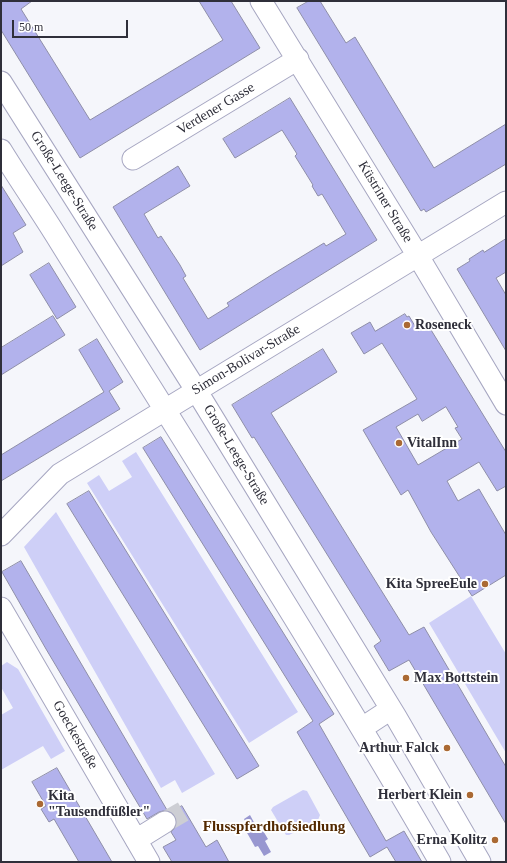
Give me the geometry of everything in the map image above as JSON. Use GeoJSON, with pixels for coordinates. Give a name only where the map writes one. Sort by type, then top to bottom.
{"type":"FeatureCollection","features":[{"type":"Feature","properties":{"kind":"street","name":"Küstriner Straße"},"geometry":{"type":"LineString","coordinates":[[261,1],[418,256],[506,404]]}},
{"type":"Feature","properties":{"kind":"street","name":"Verdener Gasse"},"geometry":{"type":"LineString","coordinates":[[133,159],[298,59]]}},
{"type":"Feature","properties":{"kind":"street","name":"Große-Leege-Straße"},"geometry":{"type":"LineString","coordinates":[[1,82],[196,390],[391,709],[480,862]]}},
{"type":"Feature","properties":{"kind":"street"},"geometry":{"type":"LineString","coordinates":[[1,150],[59,240],[362,728],[440,862]]}},
{"type":"Feature","properties":{"kind":"street","name":"Simon-Bolivar-Straße"},"geometry":{"type":"LineString","coordinates":[[1,535],[60,474],[164,409],[506,202]]}},
{"type":"Feature","properties":{"kind":"street","name":"Goeckestraße"},"geometry":{"type":"LineString","coordinates":[[1,608],[149,862]]}},
{"type":"Feature","properties":{"kind":"street"},"geometry":{"type":"LineString","coordinates":[[362,728],[391,709]]}},
{"type":"Feature","properties":{"kind":"street"},"geometry":{"type":"LineString","coordinates":[[136,840],[165,822]]}},
{"type":"Feature","properties":{"kind":"shaded area"},"geometry":{"type":"Polygon","coordinates":[[[136,452],[298,712],[249,743],[87,483],[99,475],[109,491],[132,477],[122,461],[136,452]]]}},
{"type":"Feature","properties":{"kind":"shaded area"},"geometry":{"type":"Polygon","coordinates":[[[56,512],[215,774],[182,793],[175,780],[161,788],[24,547],[56,512]]]}},
{"type":"Feature","properties":{"kind":"shaded area"},"geometry":{"type":"Polygon","coordinates":[[[471,596],[506,654],[506,753],[429,623],[471,596]]]}},
{"type":"Feature","properties":{"kind":"shaded area"},"geometry":{"type":"Polygon","coordinates":[[[7,662],[18,669],[65,751],[51,759],[43,746],[1,770],[1,715],[13,708],[1,687],[1,666],[7,662]]]}},
{"type":"Feature","properties":{"kind":"shaded area"},"geometry":{"type":"Polygon","coordinates":[[[303,790],[307,791],[320,815],[318,820],[289,835],[286,835],[271,810],[273,807],[303,790]]]}},
{"type":"Feature","properties":{"kind":"shaded area"},"geometry":{"type":"Polygon","coordinates":[[[250,815],[256,826],[259,824],[268,839],[265,841],[271,852],[264,856],[258,846],[255,847],[246,831],[249,829],[244,819],[250,815]]]}},
{"type":"Feature","properties":{"kind":"building"},"geometry":{"type":"Polygon","coordinates":[[[1,1],[32,1],[21,9],[90,120],[223,40],[199,1],[231,1],[260,48],[80,158],[1,30],[1,1]]]}},
{"type":"Feature","properties":{"kind":"building"},"geometry":{"type":"Polygon","coordinates":[[[309,1],[320,1],[346,43],[355,37],[434,168],[506,124],[506,164],[426,212],[424,209],[421,211],[297,8],[309,1]]]}},
{"type":"Feature","properties":{"kind":"building"},"geometry":{"type":"Polygon","coordinates":[[[290,98],[377,240],[200,350],[113,207],[178,166],[190,186],[144,214],[158,238],[161,236],[180,265],[186,276],[183,278],[208,319],[229,306],[227,303],[273,274],[324,243],[326,246],[346,234],[322,194],[318,196],[295,156],[297,154],[282,130],[235,158],[223,139],[290,98]]]}},
{"type":"Feature","properties":{"kind":"building"},"geometry":{"type":"Polygon","coordinates":[[[1,185],[26,225],[13,233],[23,252],[1,266],[1,185]]]}},
{"type":"Feature","properties":{"kind":"building"},"geometry":{"type":"Polygon","coordinates":[[[506,239],[506,272],[496,278],[506,295],[506,351],[457,269],[470,261],[469,259],[483,250],[484,252],[506,239]]]}},
{"type":"Feature","properties":{"kind":"building"},"geometry":{"type":"Polygon","coordinates":[[[49,263],[76,307],[57,319],[30,275],[49,263]]]}},
{"type":"Feature","properties":{"kind":"building"},"geometry":{"type":"Polygon","coordinates":[[[405,314],[407,317],[409,316],[418,331],[428,325],[506,452],[506,486],[497,491],[479,462],[447,481],[458,501],[479,489],[506,535],[506,575],[472,596],[431,532],[408,490],[401,495],[363,430],[417,399],[382,343],[364,354],[351,333],[370,322],[375,331],[405,314]],[[446,407],[422,421],[418,414],[396,427],[418,465],[462,439],[455,428],[458,427],[446,407]]]}},
{"type":"Feature","properties":{"kind":"building"},"geometry":{"type":"Polygon","coordinates":[[[53,316],[65,335],[1,375],[1,348],[53,316]]]}},
{"type":"Feature","properties":{"kind":"building"},"geometry":{"type":"Polygon","coordinates":[[[97,339],[123,382],[109,391],[120,409],[1,481],[1,455],[104,392],[79,350],[97,339]]]}},
{"type":"Feature","properties":{"kind":"building"},"geometry":{"type":"Polygon","coordinates":[[[323,349],[337,372],[271,413],[409,635],[424,627],[506,767],[506,824],[409,660],[389,671],[374,646],[381,641],[254,437],[252,438],[232,405],[323,349]]]}},
{"type":"Feature","properties":{"kind":"building"},"geometry":{"type":"Polygon","coordinates":[[[161,437],[334,714],[319,724],[386,841],[404,831],[422,862],[396,862],[387,847],[370,857],[297,732],[313,721],[143,448],[161,437]]]}},
{"type":"Feature","properties":{"kind":"building"},"geometry":{"type":"Polygon","coordinates":[[[89,491],[259,766],[237,779],[67,504],[89,491]]]}},
{"type":"Feature","properties":{"kind":"building"},"geometry":{"type":"Polygon","coordinates":[[[21,561],[167,810],[159,812],[147,819],[46,649],[2,572],[21,561]]]}},
{"type":"Feature","properties":{"kind":"building"},"geometry":{"type":"Polygon","coordinates":[[[57,768],[112,862],[79,862],[54,819],[49,822],[41,809],[46,806],[32,782],[57,768]]]}},
{"type":"Feature","properties":{"kind":"building"},"geometry":{"type":"Polygon","coordinates":[[[182,806],[206,847],[217,840],[229,862],[172,862],[163,847],[176,840],[171,832],[176,827],[177,821],[171,812],[182,806]]]}},
{"type":"Feature","properties":{"kind":"tunnel"},"geometry":{"type":"LineString","coordinates":[[165,822],[184,811]]}},
{"type":"Feature","properties":{"kind":"place","name":"Roseneck"},"geometry":{"type":"Point","coordinates":[407,325]}},
{"type":"Feature","properties":{"kind":"place","name":"VitalInn"},"geometry":{"type":"Point","coordinates":[399,443]}},
{"type":"Feature","properties":{"kind":"place","name":"Kita SpreeEule"},"geometry":{"type":"Point","coordinates":[485,584]}},
{"type":"Feature","properties":{"kind":"place","name":"Max Bottstein"},"geometry":{"type":"Point","coordinates":[406,678]}},
{"type":"Feature","properties":{"kind":"place","name":"Arthur Falck"},"geometry":{"type":"Point","coordinates":[447,748]}},
{"type":"Feature","properties":{"kind":"place","name":"Herbert Klein"},"geometry":{"type":"Point","coordinates":[470,795]}},
{"type":"Feature","properties":{"kind":"place","name":"Kita \"Tausendfüßler\""},"geometry":{"type":"Point","coordinates":[40,804]}},
{"type":"Feature","properties":{"kind":"place","name":"Erna Kolitz"},"geometry":{"type":"Point","coordinates":[495,840]}},
{"type":"Feature","properties":{"kind":"district","name":"Flusspferdhofsiedlung"},"geometry":{"type":"Point","coordinates":[274,827]}}]}
